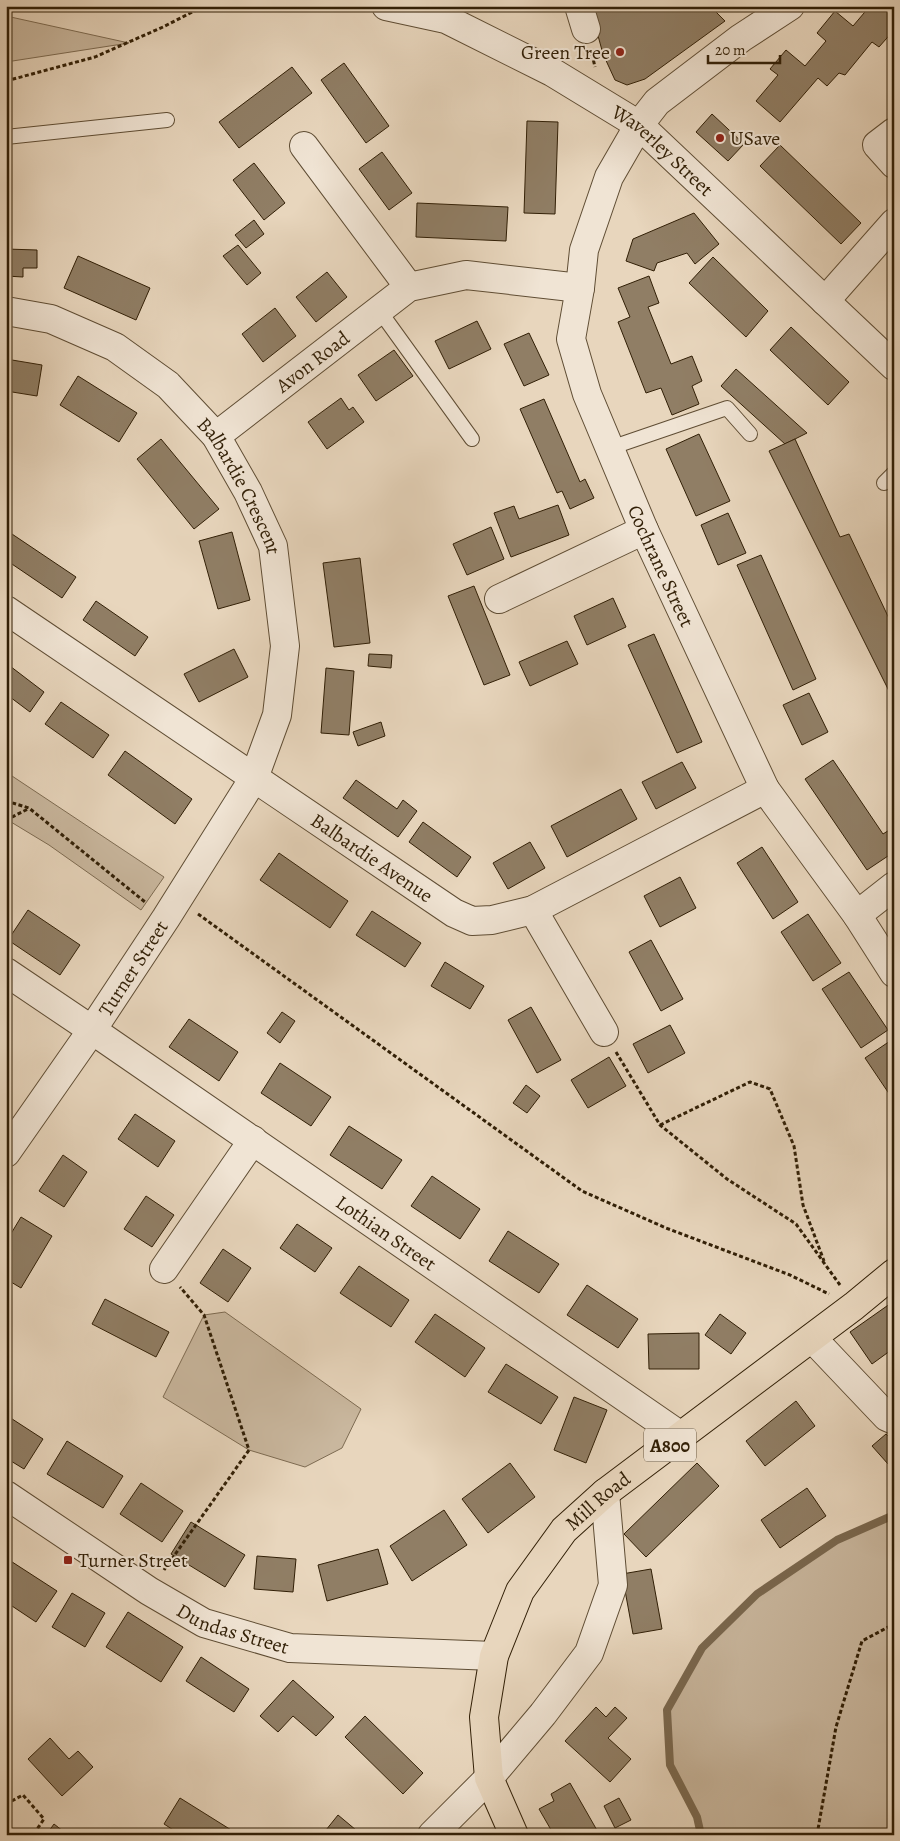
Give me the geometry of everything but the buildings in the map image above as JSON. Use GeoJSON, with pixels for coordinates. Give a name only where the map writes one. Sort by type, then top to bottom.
{"type":"FeatureCollection","features":[{"type":"Feature","properties":{"kind":"main road","name":"Mill Road"},"geometry":{"type":"LineString","coordinates":[[489,1778],[484,1718],[494,1656],[520,1591],[564,1530],[605,1493],[812,1338],[894,1273]]}},
{"type":"Feature","properties":{"kind":"main road","name":"A800"},"geometry":{"type":"LineString","coordinates":[[489,1778],[514,1835]]}},
{"type":"Feature","properties":{"kind":"street","name":"Waverley Street"},"geometry":{"type":"LineString","coordinates":[[386,6],[446,19],[552,72],[639,125],[894,366]]}},
{"type":"Feature","properties":{"kind":"street","name":"Cochrane Street"},"geometry":{"type":"LineString","coordinates":[[784,10],[742,38],[657,102],[639,125],[609,177],[584,250],[580,288],[571,339],[587,394],[644,530],[765,789],[857,915],[894,973]]}},
{"type":"Feature","properties":{"kind":"street"},"geometry":{"type":"LineString","coordinates":[[894,132],[876,146],[894,164]]}},
{"type":"Feature","properties":{"kind":"street"},"geometry":{"type":"LineString","coordinates":[[304,146],[409,287]]}},
{"type":"Feature","properties":{"kind":"street"},"geometry":{"type":"LineString","coordinates":[[825,301],[894,223]]}},
{"type":"Feature","properties":{"kind":"street","name":"Avon Road"},"geometry":{"type":"LineString","coordinates":[[216,436],[409,287],[466,275],[580,288]]}},
{"type":"Feature","properties":{"kind":"street","name":"Balbardie Crescent"},"geometry":{"type":"LineString","coordinates":[[6,311],[51,319],[114,347],[168,385],[216,436],[248,492],[273,546],[285,646],[277,715],[254,778]]}},
{"type":"Feature","properties":{"kind":"street"},"geometry":{"type":"LineString","coordinates":[[499,599],[644,530]]}},
{"type":"Feature","properties":{"kind":"street","name":"Balbardie Avenue"},"geometry":{"type":"LineString","coordinates":[[6,610],[454,913],[472,921],[492,920],[533,910],[765,789]]}},
{"type":"Feature","properties":{"kind":"street","name":"Turner Street"},"geometry":{"type":"LineString","coordinates":[[6,1153],[92,1030],[166,918],[254,778]]}},
{"type":"Feature","properties":{"kind":"street"},"geometry":{"type":"LineString","coordinates":[[857,915],[894,886]]}},
{"type":"Feature","properties":{"kind":"street"},"geometry":{"type":"LineString","coordinates":[[533,910],[604,1032]]}},
{"type":"Feature","properties":{"kind":"street","name":"Lothian Street"},"geometry":{"type":"LineString","coordinates":[[6,972],[681,1436]]}},
{"type":"Feature","properties":{"kind":"street"},"geometry":{"type":"LineString","coordinates":[[164,1268],[253,1140]]}},
{"type":"Feature","properties":{"kind":"street"},"geometry":{"type":"LineString","coordinates":[[812,1338],[887,1417],[894,1420]]}},
{"type":"Feature","properties":{"kind":"street"},"geometry":{"type":"LineString","coordinates":[[432,1835],[489,1778],[542,1714],[589,1652],[613,1585],[605,1493]]}},
{"type":"Feature","properties":{"kind":"street","name":"Dundas Street"},"geometry":{"type":"LineString","coordinates":[[6,1495],[149,1591],[204,1623],[290,1648],[494,1656]]}},
{"type":"Feature","properties":{"kind":"lane"},"geometry":{"type":"LineString","coordinates":[[6,137],[167,120]]}},
{"type":"Feature","properties":{"kind":"lane"},"geometry":{"type":"LineString","coordinates":[[380,310],[472,439]]}},
{"type":"Feature","properties":{"kind":"lane"},"geometry":{"type":"LineString","coordinates":[[610,448],[727,408],[750,434]]}},
{"type":"Feature","properties":{"kind":"path"},"geometry":{"type":"LineString","coordinates":[[6,81],[95,57],[163,27],[204,6]]}},
{"type":"Feature","properties":{"kind":"path"},"geometry":{"type":"LineString","coordinates":[[6,801],[29,808],[166,918],[198,914],[582,1191],[666,1228],[790,1275],[854,1306]]}},
{"type":"Feature","properties":{"kind":"path"},"geometry":{"type":"LineString","coordinates":[[6,820],[29,808]]}},
{"type":"Feature","properties":{"kind":"path"},"geometry":{"type":"LineString","coordinates":[[604,1032],[660,1125],[728,1179],[796,1224],[854,1306]]}},
{"type":"Feature","properties":{"kind":"path"},"geometry":{"type":"LineString","coordinates":[[660,1125],[750,1082],[770,1089],[794,1146],[803,1205],[826,1265]]}},
{"type":"Feature","properties":{"kind":"path"},"geometry":{"type":"LineString","coordinates":[[149,1591],[249,1450],[204,1314],[164,1268]]}},
{"type":"Feature","properties":{"kind":"path"},"geometry":{"type":"LineString","coordinates":[[817,1835],[836,1727],[862,1642],[894,1624]]}},
{"type":"Feature","properties":{"kind":"path"},"geometry":{"type":"LineString","coordinates":[[6,1804],[23,1795],[44,1818],[33,1835]]}},
{"type":"Feature","properties":{"kind":"shaded area"},"geometry":{"type":"Polygon","coordinates":[[[6,16],[129,43],[6,62],[6,16]]]}},
{"type":"Feature","properties":{"kind":"shaded area"},"geometry":{"type":"Polygon","coordinates":[[[6,772],[164,877],[141,910],[49,845],[6,819],[6,772]]]}},
{"type":"Feature","properties":{"kind":"shaded area"},"geometry":{"type":"Polygon","coordinates":[[[225,1312],[361,1409],[342,1448],[305,1467],[249,1450],[163,1397],[204,1315],[225,1312]]]}},
{"type":"Feature","properties":{"kind":"shaded area"},"geometry":{"type":"Polygon","coordinates":[[[894,1515],[894,1835],[701,1835],[697,1817],[670,1765],[667,1710],[702,1648],[757,1594],[837,1540],[894,1515]]]}},
{"type":"Feature","properties":{"kind":"waterway"},"geometry":{"type":"LineString","coordinates":[[701,1835],[697,1817],[670,1765],[667,1710],[702,1648],[757,1594],[837,1540],[894,1515]]}},
{"type":"Feature","properties":{"kind":"place","name":"Green Tree"},"geometry":{"type":"Point","coordinates":[620,52]}},
{"type":"Feature","properties":{"kind":"place","name":"USave"},"geometry":{"type":"Point","coordinates":[720,138]}},
{"type":"Feature","properties":{"kind":"place","name":"Turner Street"},"geometry":{"type":"Point","coordinates":[68,1560]}}]}
